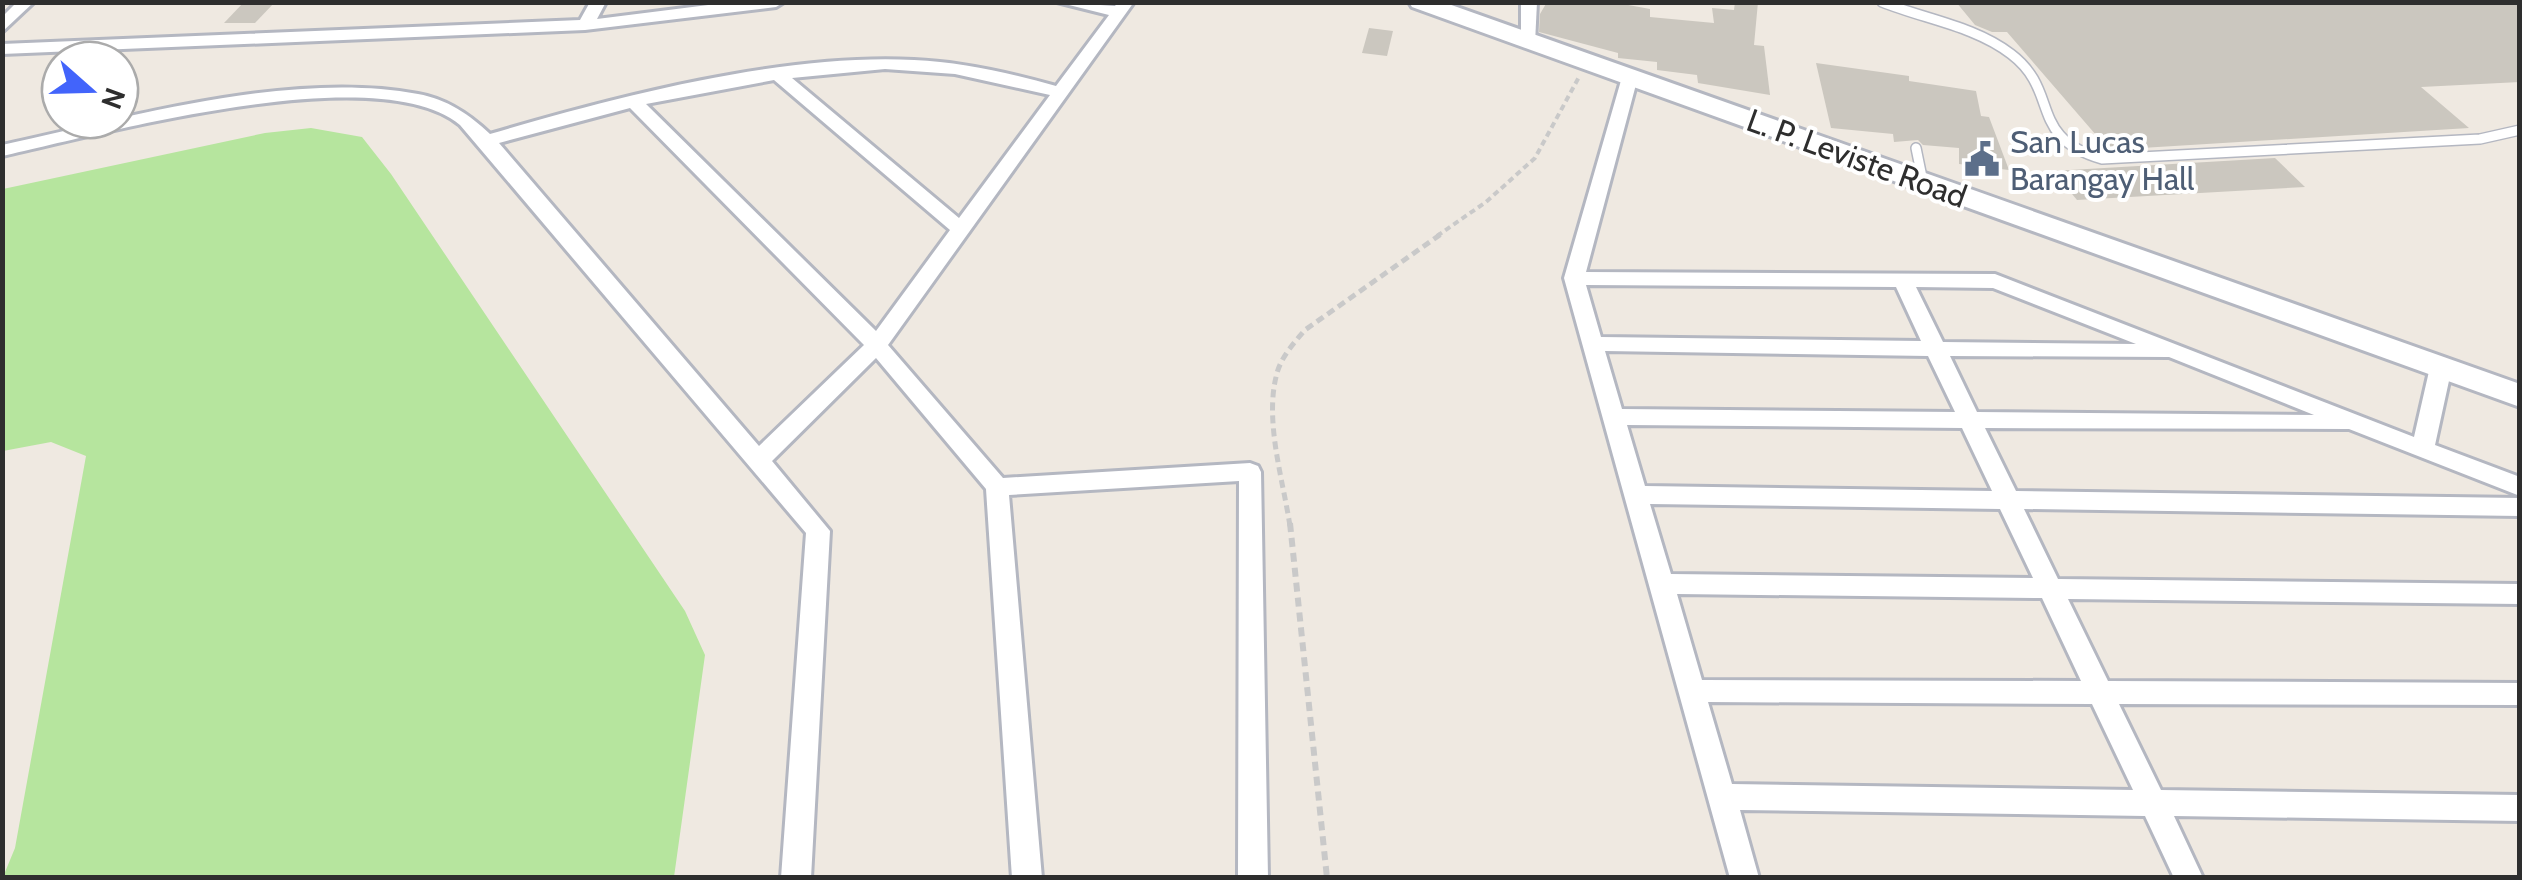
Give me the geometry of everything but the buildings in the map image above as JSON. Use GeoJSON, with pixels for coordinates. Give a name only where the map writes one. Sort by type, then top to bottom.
{"type":"FeatureCollection","features":[{"type":"Feature","properties":{"kind":"main road","name":"L. P. Leviste Road"},"geometry":{"type":"LineString","coordinates":[[1420,2],[2520,396]]}},
{"type":"Feature","properties":{"kind":"street"},"geometry":{"type":"LineString","coordinates":[[2,27],[26,2]]}},
{"type":"Feature","properties":{"kind":"street"},"geometry":{"type":"LineString","coordinates":[[585,25],[598,2]]}},
{"type":"Feature","properties":{"kind":"street"},"geometry":{"type":"LineString","coordinates":[[2,49],[585,25],[776,2]]}},
{"type":"Feature","properties":{"kind":"street"},"geometry":{"type":"LineString","coordinates":[[1065,2],[1123,7]]}},
{"type":"Feature","properties":{"kind":"street"},"geometry":{"type":"LineString","coordinates":[[1529,40],[1530,2]]}},
{"type":"Feature","properties":{"kind":"street"},"geometry":{"type":"LineString","coordinates":[[760,458],[877,345],[1123,7]]}},
{"type":"Feature","properties":{"kind":"street"},"geometry":{"type":"LineString","coordinates":[[486,141],[632,100],[840,67],[917,65],[999,75],[1061,93]]}},
{"type":"Feature","properties":{"kind":"street"},"geometry":{"type":"LineString","coordinates":[[778,75],[960,228]]}},
{"type":"Feature","properties":{"kind":"street"},"geometry":{"type":"LineString","coordinates":[[1630,76],[1574,278],[1744,878]]}},
{"type":"Feature","properties":{"kind":"street"},"geometry":{"type":"LineString","coordinates":[[2,151],[248,102],[322,92],[369,92],[418,99],[458,114],[486,141],[760,458],[818,531],[796,878]]}},
{"type":"Feature","properties":{"kind":"street"},"geometry":{"type":"LineString","coordinates":[[632,100],[877,345],[996,488],[1026,878]]}},
{"type":"Feature","properties":{"kind":"street"},"geometry":{"type":"LineString","coordinates":[[1574,278],[1996,281],[2520,487]]}},
{"type":"Feature","properties":{"kind":"street"},"geometry":{"type":"LineString","coordinates":[[1903,281],[2188,878]]}},
{"type":"Feature","properties":{"kind":"street"},"geometry":{"type":"LineString","coordinates":[[1593,344],[2177,352]]}},
{"type":"Feature","properties":{"kind":"street"},"geometry":{"type":"LineString","coordinates":[[2423,449],[2441,367]]}},
{"type":"Feature","properties":{"kind":"street"},"geometry":{"type":"LineString","coordinates":[[1614,418],[2356,423]]}},
{"type":"Feature","properties":{"kind":"street"},"geometry":{"type":"LineString","coordinates":[[996,488],[1250,472],[1253,878]]}},
{"type":"Feature","properties":{"kind":"street"},"geometry":{"type":"LineString","coordinates":[[1636,495],[2520,507]]}},
{"type":"Feature","properties":{"kind":"street"},"geometry":{"type":"LineString","coordinates":[[1661,584],[2520,594]]}},
{"type":"Feature","properties":{"kind":"street"},"geometry":{"type":"LineString","coordinates":[[1692,691],[2520,694]]}},
{"type":"Feature","properties":{"kind":"street"},"geometry":{"type":"LineString","coordinates":[[1722,797],[2520,808]]}},
{"type":"Feature","properties":{"kind":"lane"},"geometry":{"type":"LineString","coordinates":[[1882,2],[1976,36],[2015,57],[2030,74],[2058,138],[2076,152],[2094,158],[2119,160],[2480,139],[2520,130]]}},
{"type":"Feature","properties":{"kind":"lane"},"geometry":{"type":"LineString","coordinates":[[1916,148],[1923,182]]}},
{"type":"Feature","properties":{"kind":"path"},"geometry":{"type":"LineString","coordinates":[[1327,878],[1297,570],[1273,416],[1276,376],[1288,350],[1305,330],[1486,202],[1536,158],[1587,61]]}},
{"type":"Feature","properties":{"kind":"green space"},"geometry":{"type":"Polygon","coordinates":[[[311,128],[362,137],[391,174],[685,611],[705,655],[674,877],[3,877],[15,848],[86,456],[51,442],[3,451],[3,189],[265,133],[311,128]]]}},
{"type":"Feature","properties":{"kind":"place","name":"San Lucas Barangay Hall"},"geometry":{"type":"Point","coordinates":[1982,159]}}]}
